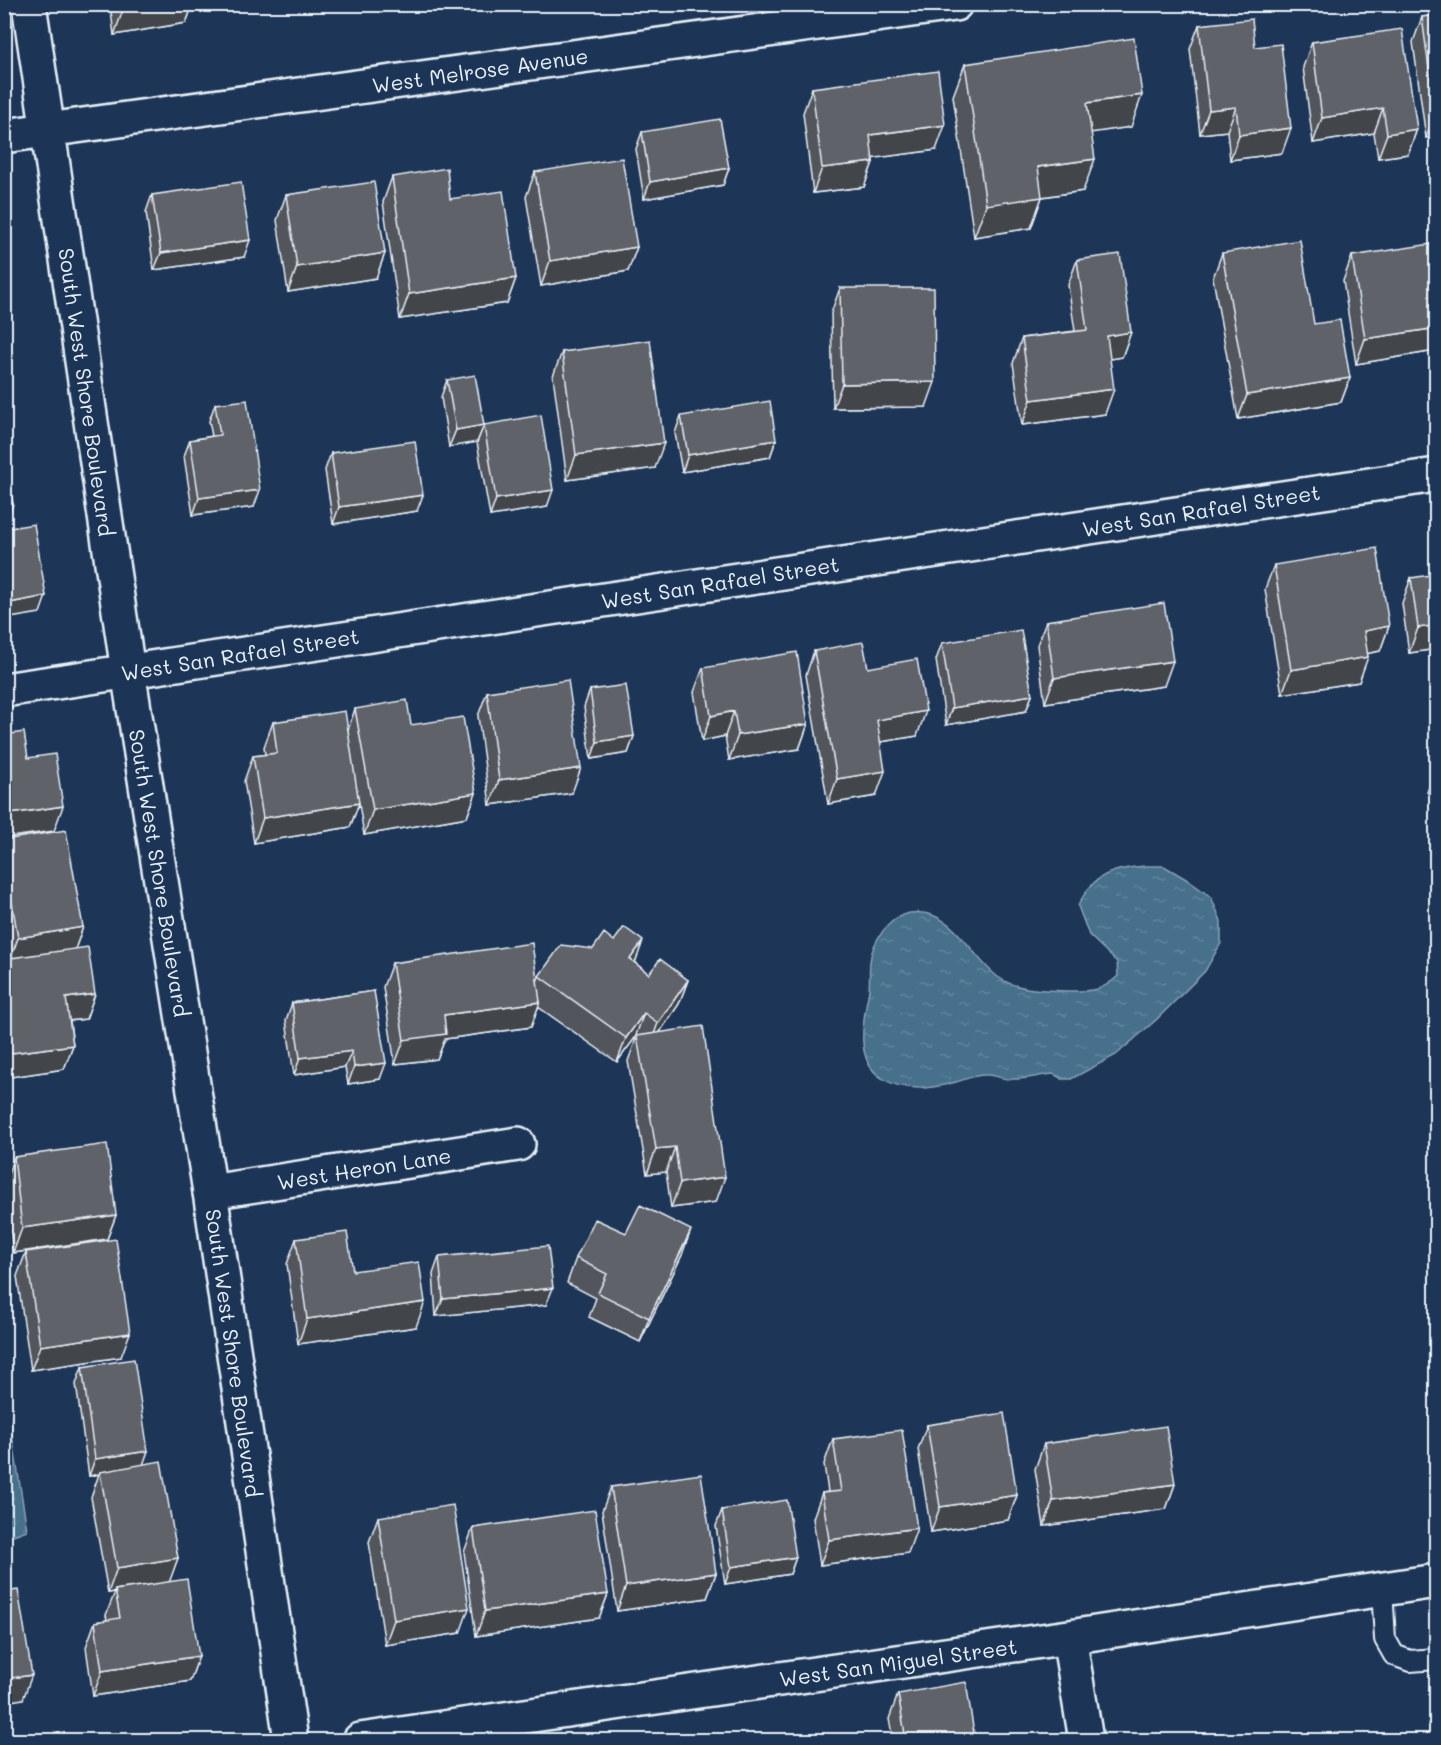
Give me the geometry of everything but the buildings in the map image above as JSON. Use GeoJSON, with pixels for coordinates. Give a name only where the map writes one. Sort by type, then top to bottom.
{"type":"FeatureCollection","features":[{"type":"Feature","properties":{"kind":"street","name":"South West Shore Boulevard"},"geometry":{"type":"LineString","coordinates":[[29,4],[291,1740]]}},
{"type":"Feature","properties":{"kind":"street","name":"West Melrose Avenue"},"geometry":{"type":"LineString","coordinates":[[4,136],[955,4]]}},
{"type":"Feature","properties":{"kind":"street","name":"West San Rafael Street"},"geometry":{"type":"LineString","coordinates":[[4,690],[1437,475]]}},
{"type":"Feature","properties":{"kind":"street","name":"West Heron Lane"},"geometry":{"type":"LineString","coordinates":[[210,1192],[518,1144]]}},
{"type":"Feature","properties":{"kind":"street","name":"West San Miguel Street"},"geometry":{"type":"LineString","coordinates":[[360,1740],[1437,1581]]}},
{"type":"Feature","properties":{"kind":"street"},"geometry":{"type":"LineString","coordinates":[[1069,1637],[1086,1740]]}},
{"type":"Feature","properties":{"kind":"lane"},"geometry":{"type":"LineString","coordinates":[[1382,1589],[1385,1639],[1394,1655],[1410,1661],[1437,1659]]}},
{"type":"Feature","properties":{"kind":"water"},"geometry":{"type":"Polygon","coordinates":[[[1164,866],[1211,897],[1221,921],[1221,943],[1205,971],[1156,1020],[1116,1055],[1071,1079],[1062,1079],[1054,1074],[1015,1079],[983,1075],[937,1086],[909,1088],[891,1083],[873,1070],[867,1060],[863,1037],[871,954],[878,938],[895,919],[910,913],[925,913],[938,918],[950,925],[998,977],[1014,985],[1032,989],[1095,990],[1118,976],[1117,962],[1089,935],[1078,906],[1090,887],[1105,875],[1123,869],[1164,866]]]}},
{"type":"Feature","properties":{"kind":"water"},"geometry":{"type":"Polygon","coordinates":[[[4,1384],[27,1530],[5,1538],[4,1538],[4,1384]]]}}]}
